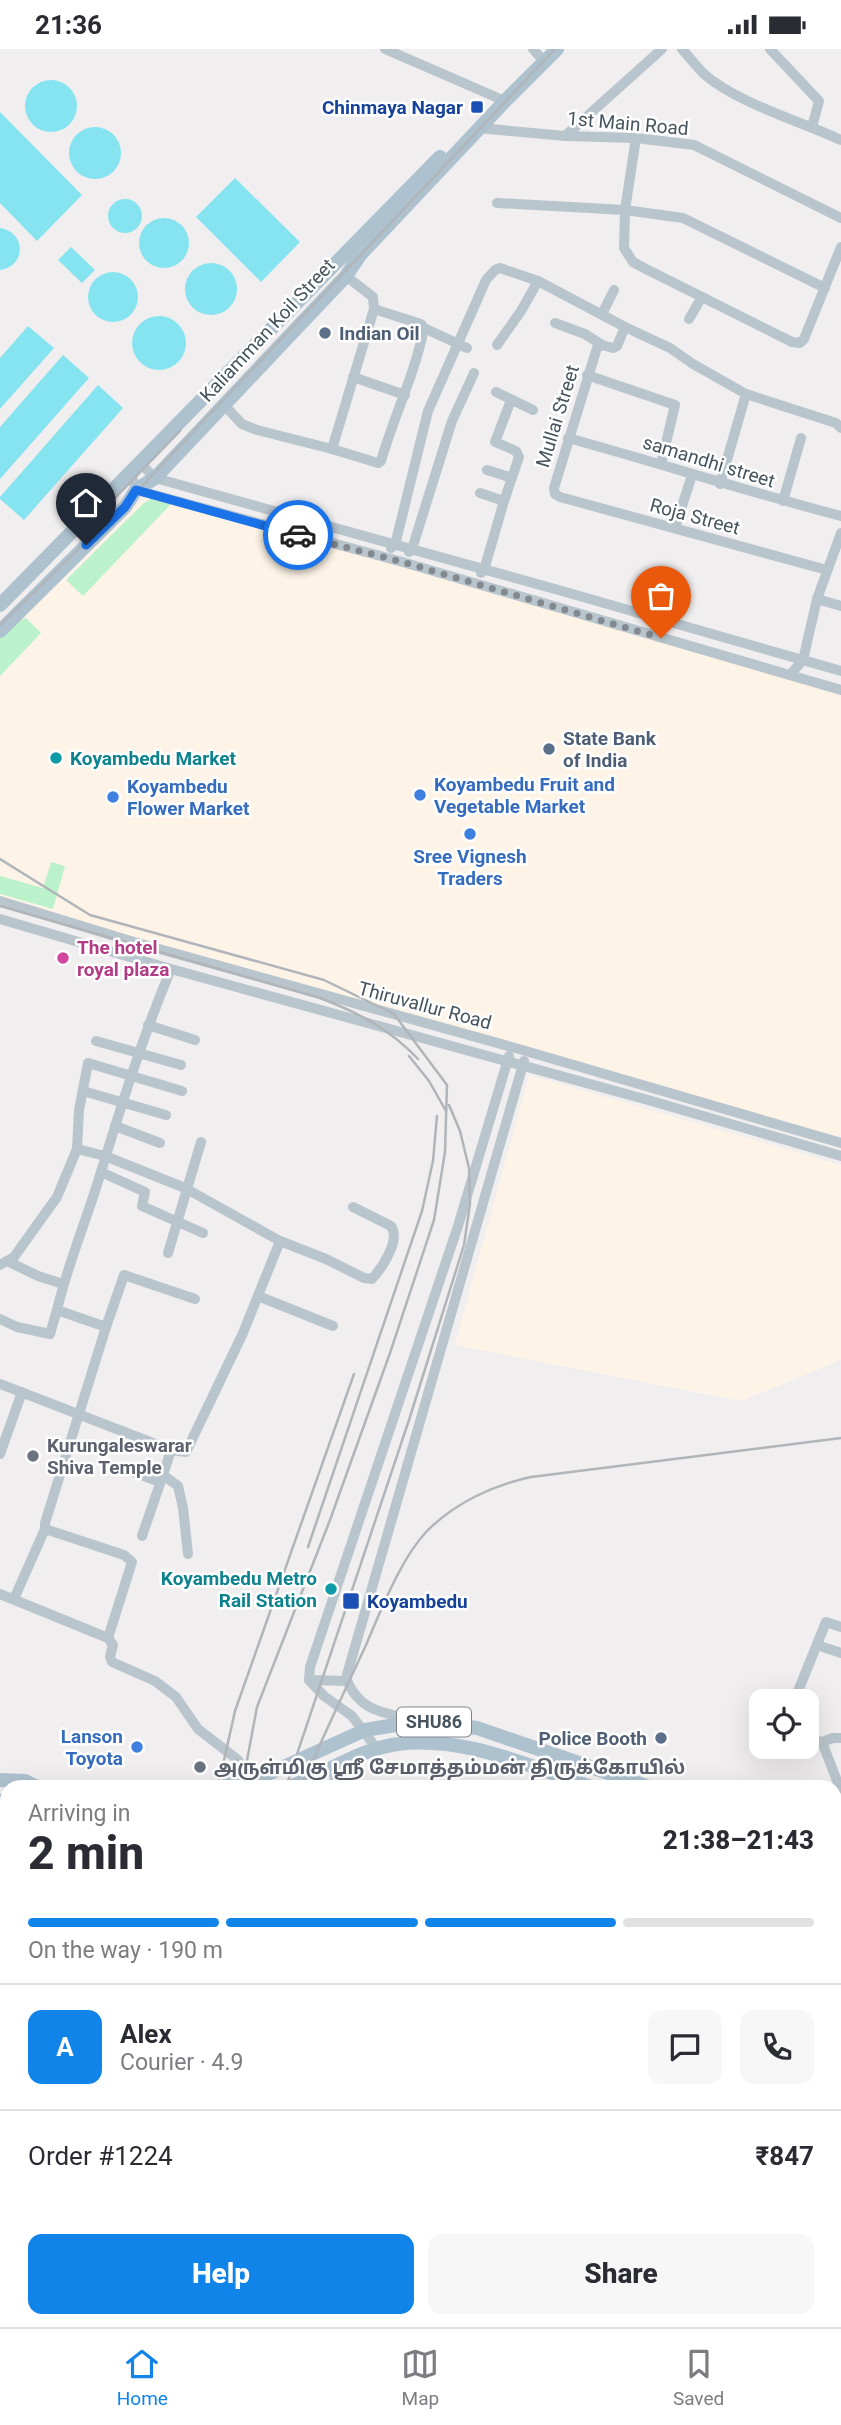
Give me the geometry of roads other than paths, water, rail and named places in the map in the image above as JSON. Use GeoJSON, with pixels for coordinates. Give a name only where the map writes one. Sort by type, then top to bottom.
{"type":"FeatureCollection","features":[{"type":"Feature","properties":{"kind":"main road","name":"Kaliamman Koil Street"},"geometry":{"type":"LineString","coordinates":[[0,605],[232,367],[501,100],[557,49]]}},
{"type":"Feature","properties":{"kind":"main road","name":"Kaliamman Koil Street"},"geometry":{"type":"LineString","coordinates":[[0,631],[125,507],[136,490],[155,478],[225,406],[346,276],[360,255],[479,128],[540,52]]}},
{"type":"Feature","properties":{"kind":"main road","name":"SHU86"},"geometry":{"type":"LineString","coordinates":[[245,1780],[268,1775],[365,1730],[420,1721],[477,1728],[629,1780]]}},
{"type":"Feature","properties":{"kind":"main road","name":"SHU86"},"geometry":{"type":"LineString","coordinates":[[304,1780],[377,1749],[418,1741],[465,1745],[567,1780]]}},
{"type":"Feature","properties":{"kind":"street"},"geometry":{"type":"LineString","coordinates":[[385,49],[501,100]]}},
{"type":"Feature","properties":{"kind":"street"},"geometry":{"type":"LineString","coordinates":[[565,136],[662,49]]}},
{"type":"Feature","properties":{"kind":"street"},"geometry":{"type":"LineString","coordinates":[[682,49],[704,74],[722,87],[841,140]]}},
{"type":"Feature","properties":{"kind":"street"},"geometry":{"type":"LineString","coordinates":[[770,49],[819,101],[812,127]]}},
{"type":"Feature","properties":{"kind":"street","name":"1st Main Road"},"geometry":{"type":"LineString","coordinates":[[479,128],[565,136],[636,138],[694,145],[841,218]]}},
{"type":"Feature","properties":{"kind":"street"},"geometry":{"type":"LineString","coordinates":[[636,138],[625,210],[624,247],[628,257],[646,269],[792,342],[800,343],[804,339],[841,247]]}},
{"type":"Feature","properties":{"kind":"street"},"geometry":{"type":"LineString","coordinates":[[496,203],[625,210],[683,218],[825,288]]}},
{"type":"Feature","properties":{"kind":"street"},"geometry":{"type":"LineString","coordinates":[[382,557],[395,545],[428,411],[462,346],[486,280],[500,268],[538,281],[681,353],[693,364],[746,394],[838,426],[841,411]]}},
{"type":"Feature","properties":{"kind":"street"},"geometry":{"type":"LineString","coordinates":[[332,449],[374,309],[373,297],[346,276]]}},
{"type":"Feature","properties":{"kind":"street"},"geometry":{"type":"LineString","coordinates":[[497,345],[538,281]]}},
{"type":"Feature","properties":{"kind":"street"},"geometry":{"type":"LineString","coordinates":[[602,314],[614,289]]}},
{"type":"Feature","properties":{"kind":"street"},"geometry":{"type":"LineString","coordinates":[[689,319],[702,297]]}},
{"type":"Feature","properties":{"kind":"street"},"geometry":{"type":"LineString","coordinates":[[374,309],[418,323],[462,346]]}},
{"type":"Feature","properties":{"kind":"street"},"geometry":{"type":"LineString","coordinates":[[555,323],[584,334],[602,345]]}},
{"type":"Feature","properties":{"kind":"street","name":"Mullai Street"},"geometry":{"type":"LineString","coordinates":[[555,494],[554,488],[568,438],[597,348],[602,345],[613,348],[617,346],[625,327]]}},
{"type":"Feature","properties":{"kind":"street"},"geometry":{"type":"LineString","coordinates":[[225,406],[242,424],[257,430],[380,462],[405,394],[424,328]]}},
{"type":"Feature","properties":{"kind":"street"},"geometry":{"type":"LineString","coordinates":[[399,561],[412,549],[452,421],[474,373]]}},
{"type":"Feature","properties":{"kind":"street"},"geometry":{"type":"LineString","coordinates":[[587,375],[676,406],[661,464]]}},
{"type":"Feature","properties":{"kind":"street"},"geometry":{"type":"LineString","coordinates":[[353,377],[405,394]]}},
{"type":"Feature","properties":{"kind":"street"},"geometry":{"type":"LineString","coordinates":[[496,392],[533,410]]}},
{"type":"Feature","properties":{"kind":"street"},"geometry":{"type":"LineString","coordinates":[[720,484],[746,394]]}},
{"type":"Feature","properties":{"kind":"street"},"geometry":{"type":"LineString","coordinates":[[472,583],[484,570],[519,454],[495,442],[511,400]]}},
{"type":"Feature","properties":{"kind":"street","name":"samandhi street"},"geometry":{"type":"LineString","coordinates":[[568,438],[720,484],[841,516]]}},
{"type":"Feature","properties":{"kind":"street"},"geometry":{"type":"LineString","coordinates":[[783,501],[801,438]]}},
{"type":"Feature","properties":{"kind":"street"},"geometry":{"type":"LineString","coordinates":[[841,671],[155,478],[136,468],[136,490],[399,561],[841,690]]}},
{"type":"Feature","properties":{"kind":"street"},"geometry":{"type":"LineString","coordinates":[[486,470],[512,478]]}},
{"type":"Feature","properties":{"kind":"street"},"geometry":{"type":"LineString","coordinates":[[675,528],[692,475]]}},
{"type":"Feature","properties":{"kind":"street"},"geometry":{"type":"LineString","coordinates":[[480,492],[504,501]]}},
{"type":"Feature","properties":{"kind":"street","name":"Roja Street"},"geometry":{"type":"LineString","coordinates":[[555,494],[827,570]]}},
{"type":"Feature","properties":{"kind":"street"},"geometry":{"type":"LineString","coordinates":[[790,675],[803,660],[817,599],[841,533]]}},
{"type":"Feature","properties":{"kind":"street"},"geometry":{"type":"LineString","coordinates":[[817,599],[841,606]]}},
{"type":"Feature","properties":{"kind":"street","name":"Thiruvallur Road"},"geometry":{"type":"LineString","coordinates":[[0,901],[165,951],[527,1051],[841,1143]]}},
{"type":"Feature","properties":{"kind":"street"},"geometry":{"type":"LineString","coordinates":[[0,919],[841,1156]]}},
{"type":"Feature","properties":{"kind":"street"},"geometry":{"type":"LineString","coordinates":[[0,1319],[17,1327],[51,1334],[63,1284],[138,1053],[171,969]]}},
{"type":"Feature","properties":{"kind":"street"},"geometry":{"type":"LineString","coordinates":[[148,1025],[195,1040]]}},
{"type":"Feature","properties":{"kind":"street"},"geometry":{"type":"LineString","coordinates":[[96,1041],[181,1065]]}},
{"type":"Feature","properties":{"kind":"street"},"geometry":{"type":"LineString","coordinates":[[377,1749],[352,1716],[324,1696],[309,1680],[310,1667],[453,1238],[512,1047]]}},
{"type":"Feature","properties":{"kind":"street"},"geometry":{"type":"LineString","coordinates":[[420,1721],[376,1711],[358,1700],[346,1678],[527,1051]]}},
{"type":"Feature","properties":{"kind":"street"},"geometry":{"type":"LineString","coordinates":[[3,1263],[14,1257],[57,1197],[76,1149],[88,1063],[182,1091]]}},
{"type":"Feature","properties":{"kind":"street"},"geometry":{"type":"LineString","coordinates":[[83,1091],[166,1115]]}},
{"type":"Feature","properties":{"kind":"street"},"geometry":{"type":"LineString","coordinates":[[115,1126],[160,1143]]}},
{"type":"Feature","properties":{"kind":"street"},"geometry":{"type":"LineString","coordinates":[[168,1253],[201,1142]]}},
{"type":"Feature","properties":{"kind":"street"},"geometry":{"type":"LineString","coordinates":[[76,1149],[105,1156],[186,1188],[280,1241],[364,1278],[372,1279],[386,1257],[395,1237],[394,1231],[391,1226],[353,1207]]}},
{"type":"Feature","properties":{"kind":"street"},"geometry":{"type":"LineString","coordinates":[[101,1172],[145,1192],[142,1206],[203,1233]]}},
{"type":"Feature","properties":{"kind":"street"},"geometry":{"type":"LineString","coordinates":[[0,1384],[171,1450],[186,1452],[243,1333],[280,1241]]}},
{"type":"Feature","properties":{"kind":"street"},"geometry":{"type":"LineString","coordinates":[[3,1263],[63,1284]]}},
{"type":"Feature","properties":{"kind":"street"},"geometry":{"type":"LineString","coordinates":[[14,1599],[45,1529],[77,1414],[124,1275],[195,1299]]}},
{"type":"Feature","properties":{"kind":"street"},"geometry":{"type":"LineString","coordinates":[[258,1296],[333,1326]]}},
{"type":"Feature","properties":{"kind":"street"},"geometry":{"type":"LineString","coordinates":[[57,1310],[106,1327]]}},
{"type":"Feature","properties":{"kind":"street"},"geometry":{"type":"LineString","coordinates":[[0,1454],[22,1392]]}},
{"type":"Feature","properties":{"kind":"street"},"geometry":{"type":"LineString","coordinates":[[142,1536],[171,1450]]}},
{"type":"Feature","properties":{"kind":"street"},"geometry":{"type":"LineString","coordinates":[[133,1472],[161,1478],[178,1486],[188,1554]]}},
{"type":"Feature","properties":{"kind":"street"},"geometry":{"type":"LineString","coordinates":[[45,1529],[124,1555],[132,1562],[108,1639]]}},
{"type":"Feature","properties":{"kind":"street"},"geometry":{"type":"LineString","coordinates":[[0,1594],[108,1639],[113,1645],[110,1657],[112,1662],[155,1681],[176,1697],[198,1728],[238,1760],[249,1779]]}},
{"type":"Feature","properties":{"kind":"street"},"geometry":{"type":"LineString","coordinates":[[799,1689],[826,1622],[841,1627]]}},
{"type":"Feature","properties":{"kind":"street"},"geometry":{"type":"LineString","coordinates":[[817,1645],[841,1653]]}},
{"type":"Feature","properties":{"kind":"street"},"geometry":{"type":"LineString","coordinates":[[309,1680],[347,1682]]}},
{"type":"Feature","properties":{"kind":"street"},"geometry":{"type":"LineString","coordinates":[[341,1742],[352,1716]]}},
{"type":"Feature","properties":{"kind":"street"},"geometry":{"type":"LineString","coordinates":[[819,1741],[841,1738]]}},
{"type":"Feature","properties":{"kind":"street"},"geometry":{"type":"LineString","coordinates":[[822,1742],[837,1780]]}},
{"type":"Feature","properties":{"kind":"street"},"geometry":{"type":"LineString","coordinates":[[335,1780],[339,1763]]}},
{"type":"Feature","properties":{"kind":"water"},"geometry":{"type":"Polygon","coordinates":[[[51,80],[70,87],[77,106],[70,125],[51,132],[32,125],[25,106],[32,87],[51,80]]]}},
{"type":"Feature","properties":{"kind":"water"},"geometry":{"type":"Polygon","coordinates":[[[0,112],[82,195],[37,241],[0,203],[0,112]]]}},
{"type":"Feature","properties":{"kind":"water"},"geometry":{"type":"Polygon","coordinates":[[[95,127],[114,134],[121,153],[114,172],[95,179],[76,172],[69,153],[76,134],[95,127]]]}},
{"type":"Feature","properties":{"kind":"water"},"geometry":{"type":"Polygon","coordinates":[[[235,178],[300,242],[261,282],[196,217],[235,178]]]}},
{"type":"Feature","properties":{"kind":"water"},"geometry":{"type":"Polygon","coordinates":[[[125,199],[137,204],[142,216],[137,228],[125,233],[113,228],[108,216],[113,204],[125,199]]]}},
{"type":"Feature","properties":{"kind":"water"},"geometry":{"type":"Polygon","coordinates":[[[164,218],[182,225],[189,243],[182,261],[164,268],[146,261],[139,243],[146,225],[164,218]]]}},
{"type":"Feature","properties":{"kind":"water"},"geometry":{"type":"Polygon","coordinates":[[[0,228],[15,236],[20,249],[15,262],[0,270],[0,228]]]}},
{"type":"Feature","properties":{"kind":"water"},"geometry":{"type":"Polygon","coordinates":[[[71,247],[95,270],[82,283],[58,260],[71,247]]]}},
{"type":"Feature","properties":{"kind":"water"},"geometry":{"type":"Polygon","coordinates":[[[211,263],[230,270],[237,289],[230,308],[211,315],[192,308],[185,289],[192,270],[211,263]]]}},
{"type":"Feature","properties":{"kind":"water"},"geometry":{"type":"Polygon","coordinates":[[[113,272],[131,279],[138,297],[131,315],[113,322],[95,315],[88,297],[95,279],[113,272]]]}},
{"type":"Feature","properties":{"kind":"water"},"geometry":{"type":"Polygon","coordinates":[[[164,316],[174,320],[182,328],[186,343],[182,358],[174,366],[154,370],[144,366],[136,358],[132,338],[136,328],[144,320],[164,316]]]}},
{"type":"Feature","properties":{"kind":"water"},"geometry":{"type":"Polygon","coordinates":[[[28,326],[54,348],[0,409],[0,358],[28,326]]]}},
{"type":"Feature","properties":{"kind":"water"},"geometry":{"type":"Polygon","coordinates":[[[63,355],[89,378],[0,479],[0,427],[63,355]]]}},
{"type":"Feature","properties":{"kind":"water"},"geometry":{"type":"Polygon","coordinates":[[[98,385],[123,408],[24,520],[0,497],[98,385]]]}},
{"type":"Feature","properties":{"kind":"railway"},"geometry":{"type":"LineString","coordinates":[[0,625],[128,501],[555,49]]}},
{"type":"Feature","properties":{"kind":"railway"},"geometry":{"type":"LineString","coordinates":[[87,527],[180,431]]}},
{"type":"Feature","properties":{"kind":"railway"},"geometry":{"type":"LineString","coordinates":[[0,859],[90,915],[324,980],[394,1014],[447,1085],[445,1152],[434,1220],[330,1520],[257,1707],[243,1780]]}},
{"type":"Feature","properties":{"kind":"railway"},"geometry":{"type":"LineString","coordinates":[[0,906],[320,998],[372,1023],[396,1039],[418,1059]]}},
{"type":"Feature","properties":{"kind":"railway"},"geometry":{"type":"LineString","coordinates":[[409,1056],[429,1081],[446,1111]]}},
{"type":"Feature","properties":{"kind":"railway"},"geometry":{"type":"LineString","coordinates":[[288,1780],[409,1420],[464,1245],[470,1204],[469,1168],[460,1131],[449,1105]]}},
{"type":"Feature","properties":{"kind":"railway"},"geometry":{"type":"LineString","coordinates":[[308,1547],[422,1211],[433,1161],[437,1116]]}},
{"type":"Feature","properties":{"kind":"railway"},"geometry":{"type":"LineString","coordinates":[[220,1780],[235,1711],[354,1374]]}},
{"type":"Feature","properties":{"kind":"railway"},"geometry":{"type":"LineString","coordinates":[[304,1780],[400,1570],[427,1531],[462,1504],[489,1490],[531,1477],[841,1438]]}},
{"type":"Feature","properties":{"kind":"railway"},"geometry":{"type":"LineString","coordinates":[[233,1780],[237,1759]]}},
{"type":"Feature","properties":{"kind":"place","name":"Chinmaya Nagar"},"geometry":{"type":"Point","coordinates":[477,107]}},
{"type":"Feature","properties":{"kind":"place","name":"Indian Oil"},"geometry":{"type":"Point","coordinates":[325,333]}},
{"type":"Feature","properties":{"kind":"place","name":"State Bank of India"},"geometry":{"type":"Point","coordinates":[549,749]}},
{"type":"Feature","properties":{"kind":"place","name":"Koyambedu Market"},"geometry":{"type":"Point","coordinates":[56,758]}},
{"type":"Feature","properties":{"kind":"place","name":"Koyambedu Fruit and Vegetable Market"},"geometry":{"type":"Point","coordinates":[420,795]}},
{"type":"Feature","properties":{"kind":"place","name":"Koyambedu Flower Market"},"geometry":{"type":"Point","coordinates":[113,797]}},
{"type":"Feature","properties":{"kind":"place","name":"Sree Vignesh Traders"},"geometry":{"type":"Point","coordinates":[470,834]}},
{"type":"Feature","properties":{"kind":"place","name":"The hotel royal plaza"},"geometry":{"type":"Point","coordinates":[63,958]}},
{"type":"Feature","properties":{"kind":"place","name":"Kurungaleswarar Shiva Temple"},"geometry":{"type":"Point","coordinates":[33,1456]}},
{"type":"Feature","properties":{"kind":"place","name":"Koyambedu Metro Rail Station"},"geometry":{"type":"Point","coordinates":[331,1589]}},
{"type":"Feature","properties":{"kind":"place","name":"Koyambedu"},"geometry":{"type":"Point","coordinates":[351,1601]}},
{"type":"Feature","properties":{"kind":"place","name":"Police Booth"},"geometry":{"type":"Point","coordinates":[661,1738]}},
{"type":"Feature","properties":{"kind":"place","name":"Lanson Toyota"},"geometry":{"type":"Point","coordinates":[137,1747]}},
{"type":"Feature","properties":{"kind":"place","name":"அருள்மிகு ஸ்ரீ சேமாத்தம்மன் திருக்கோயில்"},"geometry":{"type":"Point","coordinates":[200,1767]}}]}
